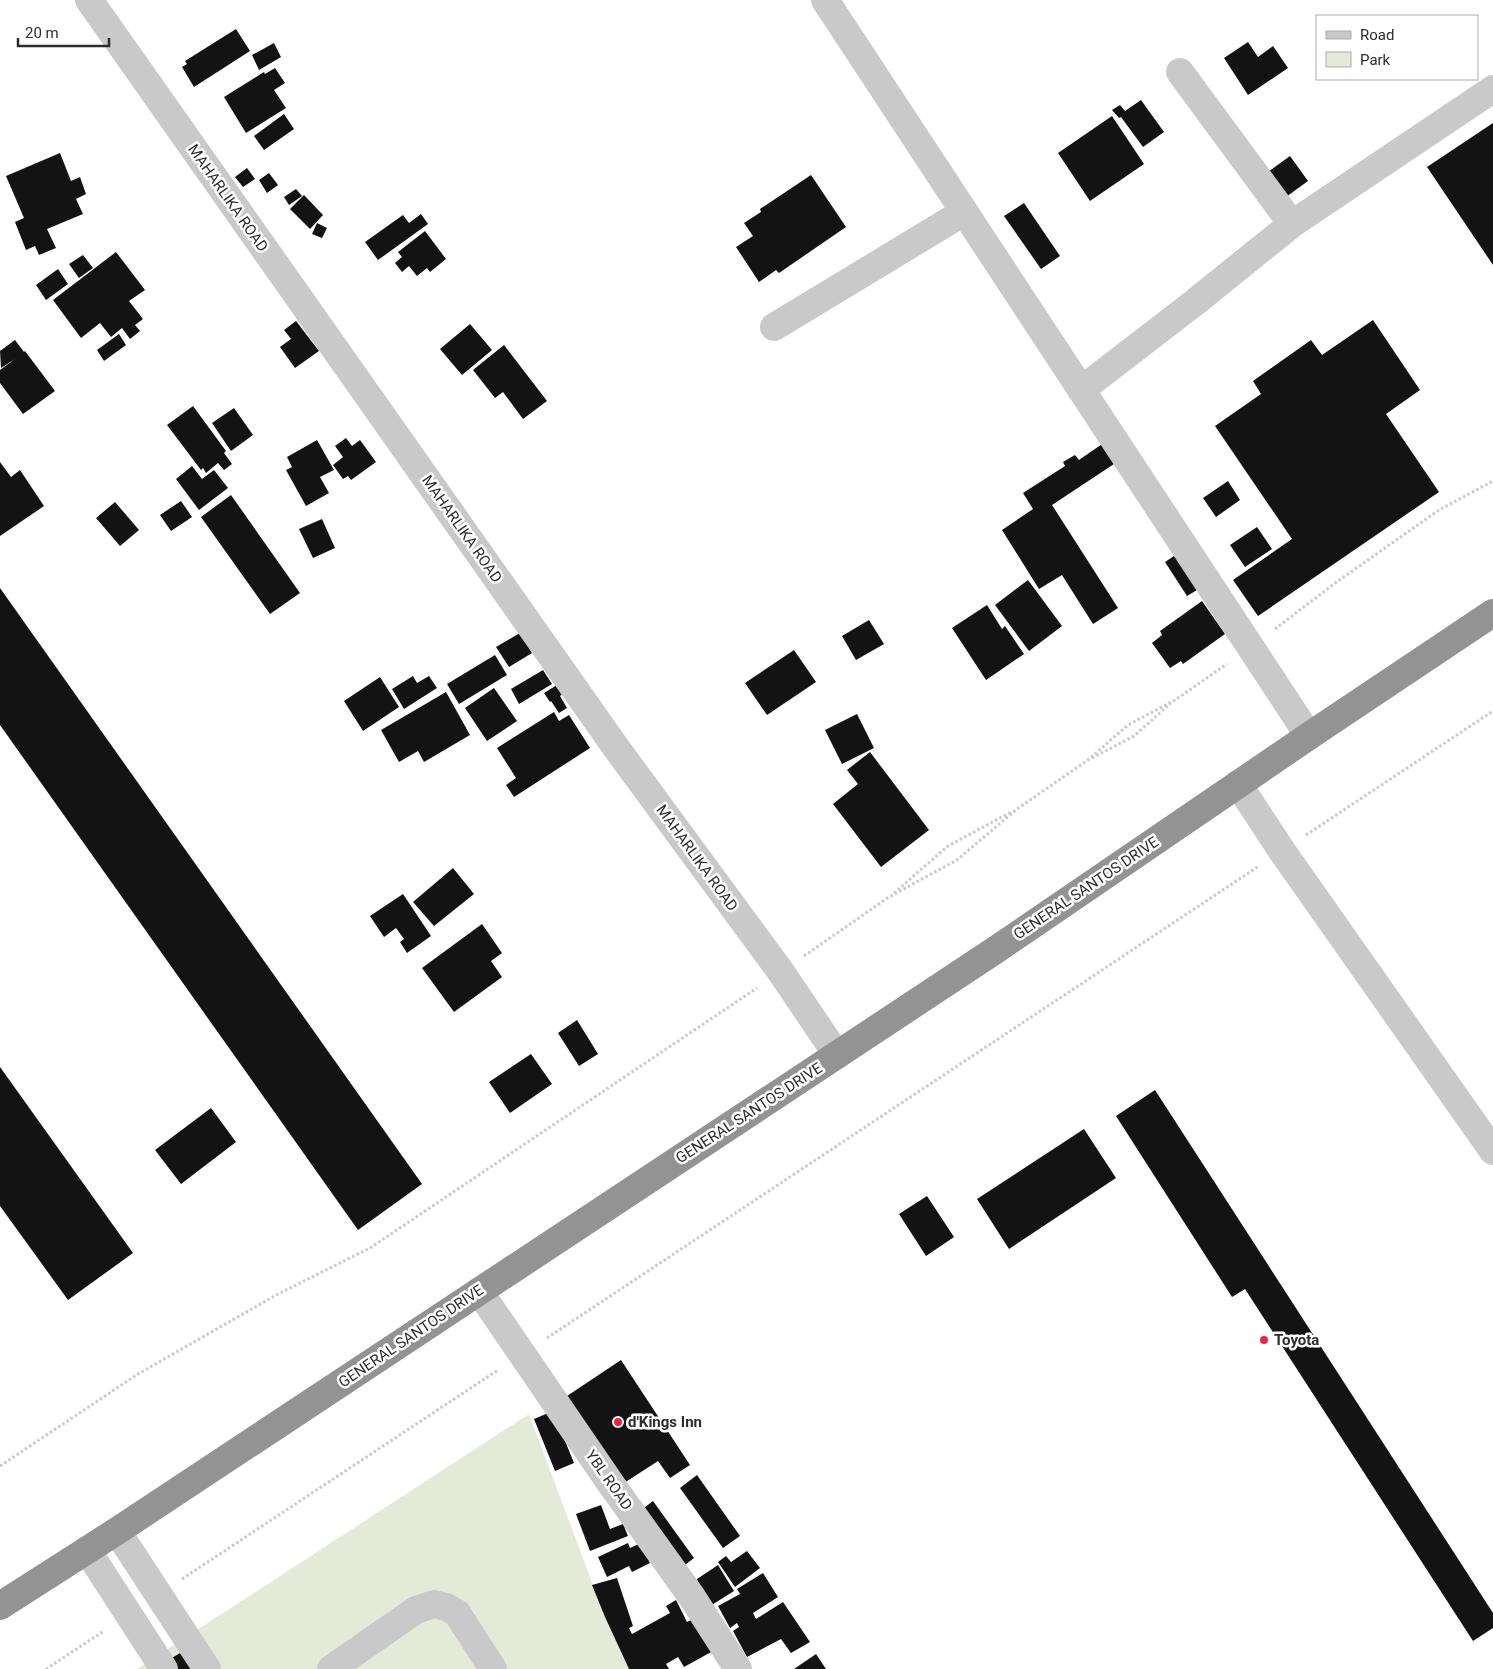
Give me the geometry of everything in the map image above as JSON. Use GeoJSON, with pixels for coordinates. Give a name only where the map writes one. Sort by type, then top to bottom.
{"type":"FeatureCollection","features":[{"type":"Feature","properties":{"kind":"highway","name":"GENERAL SANTOS DRIVE"},"geometry":{"type":"LineString","coordinates":[[0,1606],[117,1531],[994,951],[1493,612]]}},
{"type":"Feature","properties":{"kind":"street","name":"MAHARLIKA ROAD"},"geometry":{"type":"LineString","coordinates":[[89,0],[618,749],[781,972],[837,1055]]}},
{"type":"Feature","properties":{"kind":"street"},"geometry":{"type":"LineString","coordinates":[[825,0],[1309,736]]}},
{"type":"Feature","properties":{"kind":"street"},"geometry":{"type":"LineString","coordinates":[[1180,72],[1292,224]]}},
{"type":"Feature","properties":{"kind":"street"},"geometry":{"type":"LineString","coordinates":[[1081,390],[1292,224],[1493,90]]}},
{"type":"Feature","properties":{"kind":"street"},"geometry":{"type":"LineString","coordinates":[[774,327],[964,212]]}},
{"type":"Feature","properties":{"kind":"street"},"geometry":{"type":"LineString","coordinates":[[1238,784],[1282,851],[1493,1151]]}},
{"type":"Feature","properties":{"kind":"street","name":"YBL ROAD"},"geometry":{"type":"LineString","coordinates":[[479,1291],[611,1484],[692,1597],[738,1669]]}},
{"type":"Feature","properties":{"kind":"street"},"geometry":{"type":"LineString","coordinates":[[117,1531],[207,1669]]}},
{"type":"Feature","properties":{"kind":"street"},"geometry":{"type":"LineString","coordinates":[[87,1550],[164,1669]]}},
{"type":"Feature","properties":{"kind":"street"},"geometry":{"type":"LineString","coordinates":[[331,1669],[362,1659],[416,1610],[434,1604],[446,1607],[457,1613],[493,1669]]}},
{"type":"Feature","properties":{"kind":"path"},"geometry":{"type":"LineString","coordinates":[[1088,760],[1134,736],[1175,700],[1439,510],[1493,481]]}},
{"type":"Feature","properties":{"kind":"path"},"geometry":{"type":"LineString","coordinates":[[0,1466],[138,1374],[278,1294],[370,1248],[890,897],[957,860],[1017,809],[1088,760],[1128,725],[1175,700]]}},
{"type":"Feature","properties":{"kind":"path"},"geometry":{"type":"LineString","coordinates":[[159,1594],[1493,711]]}},
{"type":"Feature","properties":{"kind":"path"},"geometry":{"type":"LineString","coordinates":[[890,897],[948,846],[1017,809]]}},
{"type":"Feature","properties":{"kind":"path"},"geometry":{"type":"LineString","coordinates":[[46,1669],[129,1614]]}},
{"type":"Feature","properties":{"kind":"green space"},"geometry":{"type":"Polygon","coordinates":[[[529,1414],[605,1617],[629,1669],[137,1669],[529,1414]]]}},
{"type":"Feature","properties":{"kind":"building"},"geometry":{"type":"Polygon","coordinates":[[[236,29],[250,51],[194,87],[182,67],[187,64],[185,61],[236,29]]]}},
{"type":"Feature","properties":{"kind":"building"},"geometry":{"type":"Polygon","coordinates":[[[1248,42],[1258,57],[1273,46],[1288,68],[1248,95],[1224,58],[1248,42]]]}},
{"type":"Feature","properties":{"kind":"building"},"geometry":{"type":"Polygon","coordinates":[[[274,43],[281,57],[259,70],[252,55],[274,43]]]}},
{"type":"Feature","properties":{"kind":"building"},"geometry":{"type":"Polygon","coordinates":[[[275,68],[285,83],[274,90],[286,108],[246,133],[224,97],[264,72],[265,74],[275,68]]]}},
{"type":"Feature","properties":{"kind":"building"},"geometry":{"type":"Polygon","coordinates":[[[1141,100],[1164,132],[1143,147],[1121,117],[1119,118],[1112,110],[1120,105],[1125,111],[1141,100]]]}},
{"type":"Feature","properties":{"kind":"building"},"geometry":{"type":"Polygon","coordinates":[[[284,114],[294,129],[264,150],[254,136],[284,114]]]}},
{"type":"Feature","properties":{"kind":"building"},"geometry":{"type":"Polygon","coordinates":[[[1112,116],[1144,164],[1090,201],[1058,153],[1112,116]]]}},
{"type":"Feature","properties":{"kind":"building"},"geometry":{"type":"Polygon","coordinates":[[[1493,123],[1493,265],[1427,167],[1493,123]]]}},
{"type":"Feature","properties":{"kind":"building"},"geometry":{"type":"Polygon","coordinates":[[[60,153],[71,181],[80,177],[86,194],[76,199],[83,214],[47,229],[56,248],[39,255],[35,246],[26,250],[15,222],[24,218],[6,176],[60,153]]]}},
{"type":"Feature","properties":{"kind":"building"},"geometry":{"type":"Polygon","coordinates":[[[1290,156],[1308,181],[1286,197],[1268,172],[1290,156]]]}},
{"type":"Feature","properties":{"kind":"building"},"geometry":{"type":"Polygon","coordinates":[[[247,168],[255,179],[243,187],[235,177],[247,168]]]}},
{"type":"Feature","properties":{"kind":"building"},"geometry":{"type":"Polygon","coordinates":[[[269,173],[278,185],[267,193],[259,180],[269,173]]]}},
{"type":"Feature","properties":{"kind":"building"},"geometry":{"type":"Polygon","coordinates":[[[811,175],[846,227],[779,273],[776,270],[759,282],[736,247],[753,236],[744,223],[761,212],[760,209],[811,175]]]}},
{"type":"Feature","properties":{"kind":"building"},"geometry":{"type":"Polygon","coordinates":[[[296,189],[302,196],[289,205],[284,197],[296,189]]]}},
{"type":"Feature","properties":{"kind":"building"},"geometry":{"type":"Polygon","coordinates":[[[304,195],[323,215],[310,229],[290,209],[304,195]]]}},
{"type":"Feature","properties":{"kind":"building"},"geometry":{"type":"Polygon","coordinates":[[[1024,203],[1060,256],[1041,269],[1004,216],[1024,203]]]}},
{"type":"Feature","properties":{"kind":"building"},"geometry":{"type":"Polygon","coordinates":[[[421,214],[428,224],[378,260],[365,242],[403,215],[409,223],[421,214]]]}},
{"type":"Feature","properties":{"kind":"building"},"geometry":{"type":"Polygon","coordinates":[[[317,223],[327,228],[322,238],[312,234],[317,223]]]}},
{"type":"Feature","properties":{"kind":"building"},"geometry":{"type":"Polygon","coordinates":[[[425,231],[446,259],[430,272],[427,268],[417,276],[409,266],[402,272],[395,263],[402,257],[398,252],[425,231]]]}},
{"type":"Feature","properties":{"kind":"building"},"geometry":{"type":"Polygon","coordinates":[[[116,252],[145,290],[129,301],[143,319],[135,325],[140,331],[130,339],[122,328],[111,337],[100,323],[81,338],[53,300],[116,252]]]}},
{"type":"Feature","properties":{"kind":"building"},"geometry":{"type":"Polygon","coordinates":[[[83,255],[93,268],[79,278],[69,264],[83,255]]]}},
{"type":"Feature","properties":{"kind":"building"},"geometry":{"type":"Polygon","coordinates":[[[58,269],[68,284],[46,300],[36,285],[58,269]]]}},
{"type":"Feature","properties":{"kind":"building"},"geometry":{"type":"Polygon","coordinates":[[[1373,320],[1420,390],[1386,414],[1439,492],[1258,616],[1233,580],[1292,539],[1215,426],[1261,394],[1253,381],[1311,340],[1322,355],[1373,320]]]}},
{"type":"Feature","properties":{"kind":"building"},"geometry":{"type":"Polygon","coordinates":[[[296,321],[319,351],[295,368],[280,347],[291,339],[284,330],[296,321]]]}},
{"type":"Feature","properties":{"kind":"building"},"geometry":{"type":"Polygon","coordinates":[[[470,324],[492,350],[462,375],[440,349],[470,324]]]}},
{"type":"Feature","properties":{"kind":"building"},"geometry":{"type":"Polygon","coordinates":[[[119,334],[126,345],[104,361],[97,350],[119,334]]]}},
{"type":"Feature","properties":{"kind":"building"},"geometry":{"type":"Polygon","coordinates":[[[15,340],[55,391],[23,414],[0,383],[0,370],[15,359],[1,368],[0,351],[15,340]]]}},
{"type":"Feature","properties":{"kind":"building"},"geometry":{"type":"Polygon","coordinates":[[[504,345],[547,401],[523,419],[503,392],[495,398],[473,370],[504,345]]]}},
{"type":"Feature","properties":{"kind":"building"},"geometry":{"type":"Polygon","coordinates":[[[193,406],[226,451],[224,453],[232,464],[224,470],[218,463],[206,473],[203,468],[201,470],[167,425],[193,406]]]}},
{"type":"Feature","properties":{"kind":"building"},"geometry":{"type":"Polygon","coordinates":[[[234,408],[253,435],[231,451],[212,423],[234,408]]]}},
{"type":"Feature","properties":{"kind":"building"},"geometry":{"type":"Polygon","coordinates":[[[346,438],[352,446],[360,440],[376,462],[351,480],[348,476],[343,479],[333,465],[343,457],[335,446],[346,438]]]}},
{"type":"Feature","properties":{"kind":"building"},"geometry":{"type":"Polygon","coordinates":[[[317,440],[334,470],[320,477],[329,493],[306,506],[286,470],[292,467],[287,457],[317,440]]]}},
{"type":"Feature","properties":{"kind":"building"},"geometry":{"type":"Polygon","coordinates":[[[1105,442],[1117,462],[1052,505],[1118,608],[1093,624],[1062,575],[1039,589],[1002,530],[1033,509],[1023,493],[1065,466],[1063,462],[1075,455],[1079,460],[1105,442]]]}},
{"type":"Feature","properties":{"kind":"building"},"geometry":{"type":"Polygon","coordinates":[[[0,462],[11,477],[20,470],[44,506],[0,536],[0,462]]]}},
{"type":"Feature","properties":{"kind":"building"},"geometry":{"type":"Polygon","coordinates":[[[192,466],[202,479],[214,470],[228,488],[199,510],[176,479],[192,466]]]}},
{"type":"Feature","properties":{"kind":"building"},"geometry":{"type":"Polygon","coordinates":[[[1228,481],[1240,500],[1216,517],[1203,498],[1228,481]]]}},
{"type":"Feature","properties":{"kind":"building"},"geometry":{"type":"Polygon","coordinates":[[[231,495],[300,593],[270,614],[201,517],[231,495]]]}},
{"type":"Feature","properties":{"kind":"building"},"geometry":{"type":"Polygon","coordinates":[[[181,501],[192,517],[171,531],[160,515],[181,501]]]}},
{"type":"Feature","properties":{"kind":"building"},"geometry":{"type":"Polygon","coordinates":[[[115,502],[139,530],[120,546],[96,518],[115,502]]]}},
{"type":"Feature","properties":{"kind":"building"},"geometry":{"type":"Polygon","coordinates":[[[322,519],[335,548],[313,558],[299,529],[322,519]]]}},
{"type":"Feature","properties":{"kind":"building"},"geometry":{"type":"Polygon","coordinates":[[[1257,527],[1272,549],[1245,567],[1230,545],[1257,527]]]}},
{"type":"Feature","properties":{"kind":"building"},"geometry":{"type":"Polygon","coordinates":[[[1180,552],[1202,587],[1187,596],[1165,562],[1180,552]]]}},
{"type":"Feature","properties":{"kind":"building"},"geometry":{"type":"Polygon","coordinates":[[[1028,580],[1062,626],[1029,651],[995,605],[1028,580]]]}},
{"type":"Feature","properties":{"kind":"building"},"geometry":{"type":"Polygon","coordinates":[[[0,588],[422,1184],[358,1230],[0,725],[0,588]]]}},
{"type":"Feature","properties":{"kind":"building"},"geometry":{"type":"Polygon","coordinates":[[[1202,601],[1225,634],[1183,664],[1181,661],[1170,668],[1152,643],[1162,635],[1160,631],[1202,601]]]}},
{"type":"Feature","properties":{"kind":"building"},"geometry":{"type":"Polygon","coordinates":[[[987,605],[1002,629],[1005,626],[1024,654],[986,680],[952,628],[987,605]]]}},
{"type":"Feature","properties":{"kind":"building"},"geometry":{"type":"Polygon","coordinates":[[[869,620],[884,644],[856,660],[842,636],[869,620]]]}},
{"type":"Feature","properties":{"kind":"building"},"geometry":{"type":"Polygon","coordinates":[[[520,633],[532,653],[509,667],[496,647],[520,633]]]}},
{"type":"Feature","properties":{"kind":"building"},"geometry":{"type":"Polygon","coordinates":[[[794,650],[816,682],[767,715],[745,683],[794,650]]]}},
{"type":"Feature","properties":{"kind":"building"},"geometry":{"type":"Polygon","coordinates":[[[495,655],[507,675],[459,704],[447,684],[495,655]]]}},
{"type":"Feature","properties":{"kind":"building"},"geometry":{"type":"Polygon","coordinates":[[[543,670],[552,684],[519,704],[511,689],[543,670]]]}},
{"type":"Feature","properties":{"kind":"building"},"geometry":{"type":"Polygon","coordinates":[[[413,676],[417,683],[429,676],[437,688],[404,709],[392,689],[413,676]]]}},
{"type":"Feature","properties":{"kind":"building"},"geometry":{"type":"Polygon","coordinates":[[[380,677],[399,707],[363,731],[344,701],[380,677]]]}},
{"type":"Feature","properties":{"kind":"building"},"geometry":{"type":"Polygon","coordinates":[[[557,685],[563,694],[560,696],[567,708],[559,713],[544,693],[557,685]]]}},
{"type":"Feature","properties":{"kind":"building"},"geometry":{"type":"Polygon","coordinates":[[[494,688],[517,721],[487,741],[465,708],[494,688]]]}},
{"type":"Feature","properties":{"kind":"building"},"geometry":{"type":"Polygon","coordinates":[[[446,692],[470,735],[424,762],[418,751],[399,762],[381,730],[446,692]]]}},
{"type":"Feature","properties":{"kind":"building"},"geometry":{"type":"Polygon","coordinates":[[[554,712],[559,721],[569,715],[590,748],[514,797],[506,785],[516,778],[497,748],[554,712]]]}},
{"type":"Feature","properties":{"kind":"building"},"geometry":{"type":"Polygon","coordinates":[[[857,714],[874,748],[842,764],[825,730],[857,714]]]}},
{"type":"Feature","properties":{"kind":"building"},"geometry":{"type":"Polygon","coordinates":[[[870,752],[929,830],[881,867],[833,804],[858,784],[847,770],[870,752]]]}},
{"type":"Feature","properties":{"kind":"building"},"geometry":{"type":"Polygon","coordinates":[[[453,868],[474,894],[434,926],[413,902],[453,868]]]}},
{"type":"Feature","properties":{"kind":"building"},"geometry":{"type":"Polygon","coordinates":[[[403,894],[431,936],[407,953],[400,942],[404,939],[396,928],[384,937],[370,916],[403,894]]]}},
{"type":"Feature","properties":{"kind":"building"},"geometry":{"type":"Polygon","coordinates":[[[482,924],[502,953],[491,961],[502,977],[454,1012],[422,968],[482,924]]]}},
{"type":"Feature","properties":{"kind":"building"},"geometry":{"type":"Polygon","coordinates":[[[577,1020],[598,1054],[579,1066],[558,1033],[577,1020]]]}},
{"type":"Feature","properties":{"kind":"building"},"geometry":{"type":"Polygon","coordinates":[[[531,1054],[552,1084],[510,1113],[489,1082],[531,1054]]]}},
{"type":"Feature","properties":{"kind":"building"},"geometry":{"type":"Polygon","coordinates":[[[0,1067],[133,1253],[68,1300],[0,1206],[0,1067]]]}},
{"type":"Feature","properties":{"kind":"building"},"geometry":{"type":"Polygon","coordinates":[[[1155,1090],[1493,1613],[1493,1628],[1473,1641],[1245,1289],[1232,1297],[1116,1116],[1155,1090]]]}},
{"type":"Feature","properties":{"kind":"building"},"geometry":{"type":"Polygon","coordinates":[[[211,1108],[236,1142],[181,1184],[155,1150],[211,1108]]]}},
{"type":"Feature","properties":{"kind":"building"},"geometry":{"type":"Polygon","coordinates":[[[1084,1129],[1116,1178],[1009,1249],[977,1199],[1084,1129]]]}},
{"type":"Feature","properties":{"kind":"building"},"geometry":{"type":"Polygon","coordinates":[[[927,1196],[954,1237],[926,1256],[899,1214],[927,1196]]]}},
{"type":"Feature","properties":{"kind":"building","name":"d'Kings Inn"},"geometry":{"type":"Polygon","coordinates":[[[621,1360],[690,1465],[670,1478],[658,1461],[618,1487],[561,1400],[621,1360]]]}},
{"type":"Feature","properties":{"kind":"building"},"geometry":{"type":"Polygon","coordinates":[[[553,1411],[574,1463],[555,1471],[534,1419],[553,1411]]]}},
{"type":"Feature","properties":{"kind":"building"},"geometry":{"type":"Polygon","coordinates":[[[697,1475],[740,1536],[723,1548],[680,1488],[697,1475]]]}},
{"type":"Feature","properties":{"kind":"building"},"geometry":{"type":"Polygon","coordinates":[[[653,1501],[694,1558],[677,1571],[636,1514],[653,1501]]]}},
{"type":"Feature","properties":{"kind":"building"},"geometry":{"type":"Polygon","coordinates":[[[601,1505],[610,1529],[623,1524],[628,1536],[590,1551],[576,1514],[601,1505]]]}},
{"type":"Feature","properties":{"kind":"building"},"geometry":{"type":"Polygon","coordinates":[[[628,1543],[630,1548],[641,1543],[650,1563],[632,1572],[629,1566],[607,1577],[598,1557],[628,1543]]]}},
{"type":"Feature","properties":{"kind":"building"},"geometry":{"type":"Polygon","coordinates":[[[747,1551],[760,1568],[735,1587],[718,1562],[726,1556],[731,1562],[747,1551]]]}},
{"type":"Feature","properties":{"kind":"building"},"geometry":{"type":"Polygon","coordinates":[[[718,1565],[734,1591],[707,1608],[693,1585],[698,1582],[697,1579],[718,1565]]]}},
{"type":"Feature","properties":{"kind":"building"},"geometry":{"type":"Polygon","coordinates":[[[763,1573],[778,1597],[753,1613],[756,1619],[783,1602],[810,1642],[791,1653],[781,1639],[747,1657],[733,1631],[739,1627],[737,1623],[730,1628],[718,1606],[740,1594],[737,1589],[763,1573]]]}},
{"type":"Feature","properties":{"kind":"building"},"geometry":{"type":"Polygon","coordinates":[[[617,1578],[633,1626],[629,1628],[632,1634],[670,1613],[666,1606],[676,1600],[687,1622],[695,1618],[713,1651],[684,1667],[678,1657],[666,1664],[669,1669],[629,1669],[592,1585],[617,1578]]]}},
{"type":"Feature","properties":{"kind":"building"},"geometry":{"type":"Polygon","coordinates":[[[187,1649],[191,1669],[176,1669],[170,1659],[187,1649]]]}},
{"type":"Feature","properties":{"kind":"building"},"geometry":{"type":"Polygon","coordinates":[[[816,1654],[826,1669],[794,1669],[816,1654]]]}},
{"type":"Feature","properties":{"kind":"place","name":"Toyota"},"geometry":{"type":"Point","coordinates":[1264,1340]}},
{"type":"Feature","properties":{"kind":"place","name":"d'Kings Inn"},"geometry":{"type":"Point","coordinates":[618,1422]}}]}
